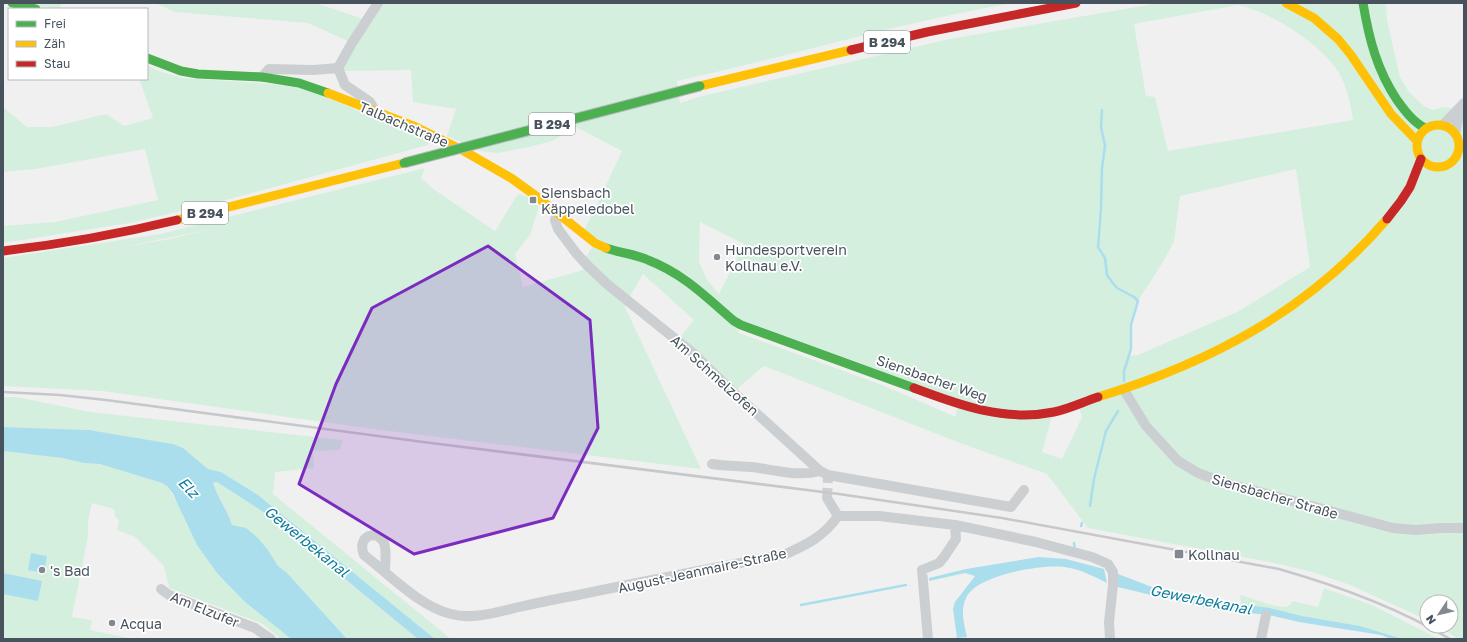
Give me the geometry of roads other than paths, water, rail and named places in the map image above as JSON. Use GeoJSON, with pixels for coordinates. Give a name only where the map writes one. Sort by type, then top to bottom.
{"type":"FeatureCollection","features":[{"type":"Feature","properties":{"kind":"main road"},"geometry":{"type":"LineString","coordinates":[[12,3],[32,8]]}},
{"type":"Feature","properties":{"kind":"main road","name":"B 294"},"geometry":{"type":"LineString","coordinates":[[3,251],[66,244],[106,236],[243,204],[700,86],[927,32],[1076,3]]}},
{"type":"Feature","properties":{"kind":"main road"},"geometry":{"type":"LineString","coordinates":[[1286,3],[1320,22],[1339,40],[1391,115],[1417,141]]}},
{"type":"Feature","properties":{"kind":"main road"},"geometry":{"type":"LineString","coordinates":[[1363,3],[1372,49],[1380,71],[1390,90],[1403,109],[1416,123],[1425,128]]}},
{"type":"Feature","properties":{"kind":"main road","name":"Talbachstraße"},"geometry":{"type":"LineString","coordinates":[[148,58],[181,71],[198,74],[262,77],[299,83],[333,94],[416,127],[464,151],[511,178],[557,212]]}},
{"type":"Feature","properties":{"kind":"main road"},"geometry":{"type":"LineString","coordinates":[[1436,124],[1443,125],[1450,128],[1455,133],[1458,138],[1461,152],[1454,164],[1439,167],[1427,172],[1425,163],[1416,148],[1420,134],[1425,128],[1436,124]]}},
{"type":"Feature","properties":{"kind":"main road","name":"Siensbacher Weg"},"geometry":{"type":"LineString","coordinates":[[557,212],[595,243],[608,249],[647,259],[684,278],[734,321],[741,325],[957,404],[976,410],[995,413],[1021,414],[1053,412],[1124,390],[1211,354],[1257,330],[1299,301],[1353,256],[1381,226],[1410,186],[1421,158]]}},
{"type":"Feature","properties":{"kind":"main road","name":"Siensbacher Weg"},"geometry":{"type":"LineString","coordinates":[[1410,186],[1427,172]]}},
{"type":"Feature","properties":{"kind":"street"},"geometry":{"type":"LineString","coordinates":[[338,68],[378,3]]}},
{"type":"Feature","properties":{"kind":"street"},"geometry":{"type":"LineString","coordinates":[[262,77],[269,69],[313,70],[338,68]]}},
{"type":"Feature","properties":{"kind":"street"},"geometry":{"type":"LineString","coordinates":[[338,68],[345,85],[370,102],[376,112]]}},
{"type":"Feature","properties":{"kind":"street"},"geometry":{"type":"LineString","coordinates":[[1443,125],[1463,105]]}},
{"type":"Feature","properties":{"kind":"street"},"geometry":{"type":"LineString","coordinates":[[1455,133],[1463,105]]}},
{"type":"Feature","properties":{"kind":"street","name":"Am Schmelzofen"},"geometry":{"type":"LineString","coordinates":[[557,212],[555,220],[558,228],[563,237],[583,261],[607,284],[694,354],[733,392],[820,471],[828,475],[1011,507],[1024,490]]}},
{"type":"Feature","properties":{"kind":"street","name":"Siensbacher Straße"},"geometry":{"type":"LineString","coordinates":[[1124,390],[1146,426],[1178,460],[1198,473],[1222,482],[1393,528],[1416,530],[1464,528]]}},
{"type":"Feature","properties":{"kind":"street","name":"Am Schmelzofen"},"geometry":{"type":"LineString","coordinates":[[712,464],[752,467],[796,473],[813,473],[820,471]]}},
{"type":"Feature","properties":{"kind":"street"},"geometry":{"type":"LineString","coordinates":[[827,498],[838,516],[878,516],[955,525],[1036,542],[1092,557],[1108,564],[1113,572],[1109,622],[1110,639]]}},
{"type":"Feature","properties":{"kind":"street","name":"August-Jeanmaire-Straße"},"geometry":{"type":"LineString","coordinates":[[385,571],[437,610],[453,614],[475,616],[574,595],[786,554],[816,539],[830,527],[838,516]]}},
{"type":"Feature","properties":{"kind":"street"},"geometry":{"type":"LineString","coordinates":[[928,639],[922,570],[939,564],[956,538],[955,525]]}},
{"type":"Feature","properties":{"kind":"street","name":"Am Elzufer"},"geometry":{"type":"LineString","coordinates":[[161,589],[169,595],[255,628],[271,639]]}},
{"type":"Feature","properties":{"kind":"street"},"geometry":{"type":"LineString","coordinates":[[1261,639],[1266,615]]}},
{"type":"Feature","properties":{"kind":"water","name":"Elz"},"geometry":{"type":"Polygon","coordinates":[[[3,427],[89,430],[173,444],[183,448],[208,469],[221,472],[258,495],[435,639],[418,639],[265,513],[217,482],[213,483],[232,525],[246,528],[258,538],[278,566],[287,573],[347,639],[291,639],[244,601],[217,573],[197,545],[173,494],[168,487],[162,483],[100,464],[3,451],[3,427]]]}},
{"type":"Feature","properties":{"kind":"water"},"geometry":{"type":"Polygon","coordinates":[[[31,553],[47,556],[44,573],[28,570],[31,553]]]}},
{"type":"Feature","properties":{"kind":"water"},"geometry":{"type":"Polygon","coordinates":[[[1039,557],[1066,559],[1104,569],[1107,583],[1081,571],[1064,567],[1041,567],[1026,569],[996,577],[982,583],[972,590],[966,598],[963,613],[967,637],[957,638],[953,609],[955,602],[975,576],[965,573],[929,581],[929,578],[966,569],[1039,557]]]}},
{"type":"Feature","properties":{"kind":"water"},"geometry":{"type":"Polygon","coordinates":[[[3,573],[42,581],[38,601],[3,594],[3,573]]]}},
{"type":"Feature","properties":{"kind":"water"},"geometry":{"type":"Polygon","coordinates":[[[1118,574],[1160,590],[1218,601],[1270,608],[1302,616],[1360,626],[1403,639],[1391,639],[1381,635],[1299,622],[1269,615],[1217,610],[1163,598],[1118,587],[1118,574]]]}},
{"type":"Feature","properties":{"kind":"waterway"},"geometry":{"type":"LineString","coordinates":[[1102,110],[1101,127],[1105,146],[1102,168],[1098,247],[1105,258],[1107,275],[1112,282],[1117,288],[1134,297],[1138,301],[1131,325],[1131,349],[1124,371],[1124,381]]}},
{"type":"Feature","properties":{"kind":"waterway"},"geometry":{"type":"LineString","coordinates":[[1090,506],[1094,479],[1106,431],[1118,411]]}},
{"type":"Feature","properties":{"kind":"waterway"},"geometry":{"type":"LineString","coordinates":[[1074,543],[1075,551]]}},
{"type":"Feature","properties":{"kind":"waterway","name":"Gewerbekanal"},"geometry":{"type":"LineString","coordinates":[[801,605],[906,585]]}},
{"type":"Feature","properties":{"kind":"tunnel"},"geometry":{"type":"LineString","coordinates":[[827,498],[828,475]]}},
{"type":"Feature","properties":{"kind":"railway"},"geometry":{"type":"LineString","coordinates":[[3,392],[60,395],[106,400],[423,442],[839,494],[1002,518],[1279,569],[1367,598],[1409,617],[1450,639]]}},
{"type":"Feature","properties":{"kind":"place","name":"Siensbach Käppeledobel"},"geometry":{"type":"Point","coordinates":[533,200]}},
{"type":"Feature","properties":{"kind":"place","name":"Hundesportverein Kollnau e.V."},"geometry":{"type":"Point","coordinates":[717,257]}},
{"type":"Feature","properties":{"kind":"place","name":"Kollnau"},"geometry":{"type":"Point","coordinates":[1179,554]}},
{"type":"Feature","properties":{"kind":"place","name":"'s Bad"},"geometry":{"type":"Point","coordinates":[42,570]}},
{"type":"Feature","properties":{"kind":"place","name":"Acqua"},"geometry":{"type":"Point","coordinates":[112,623]}}]}
